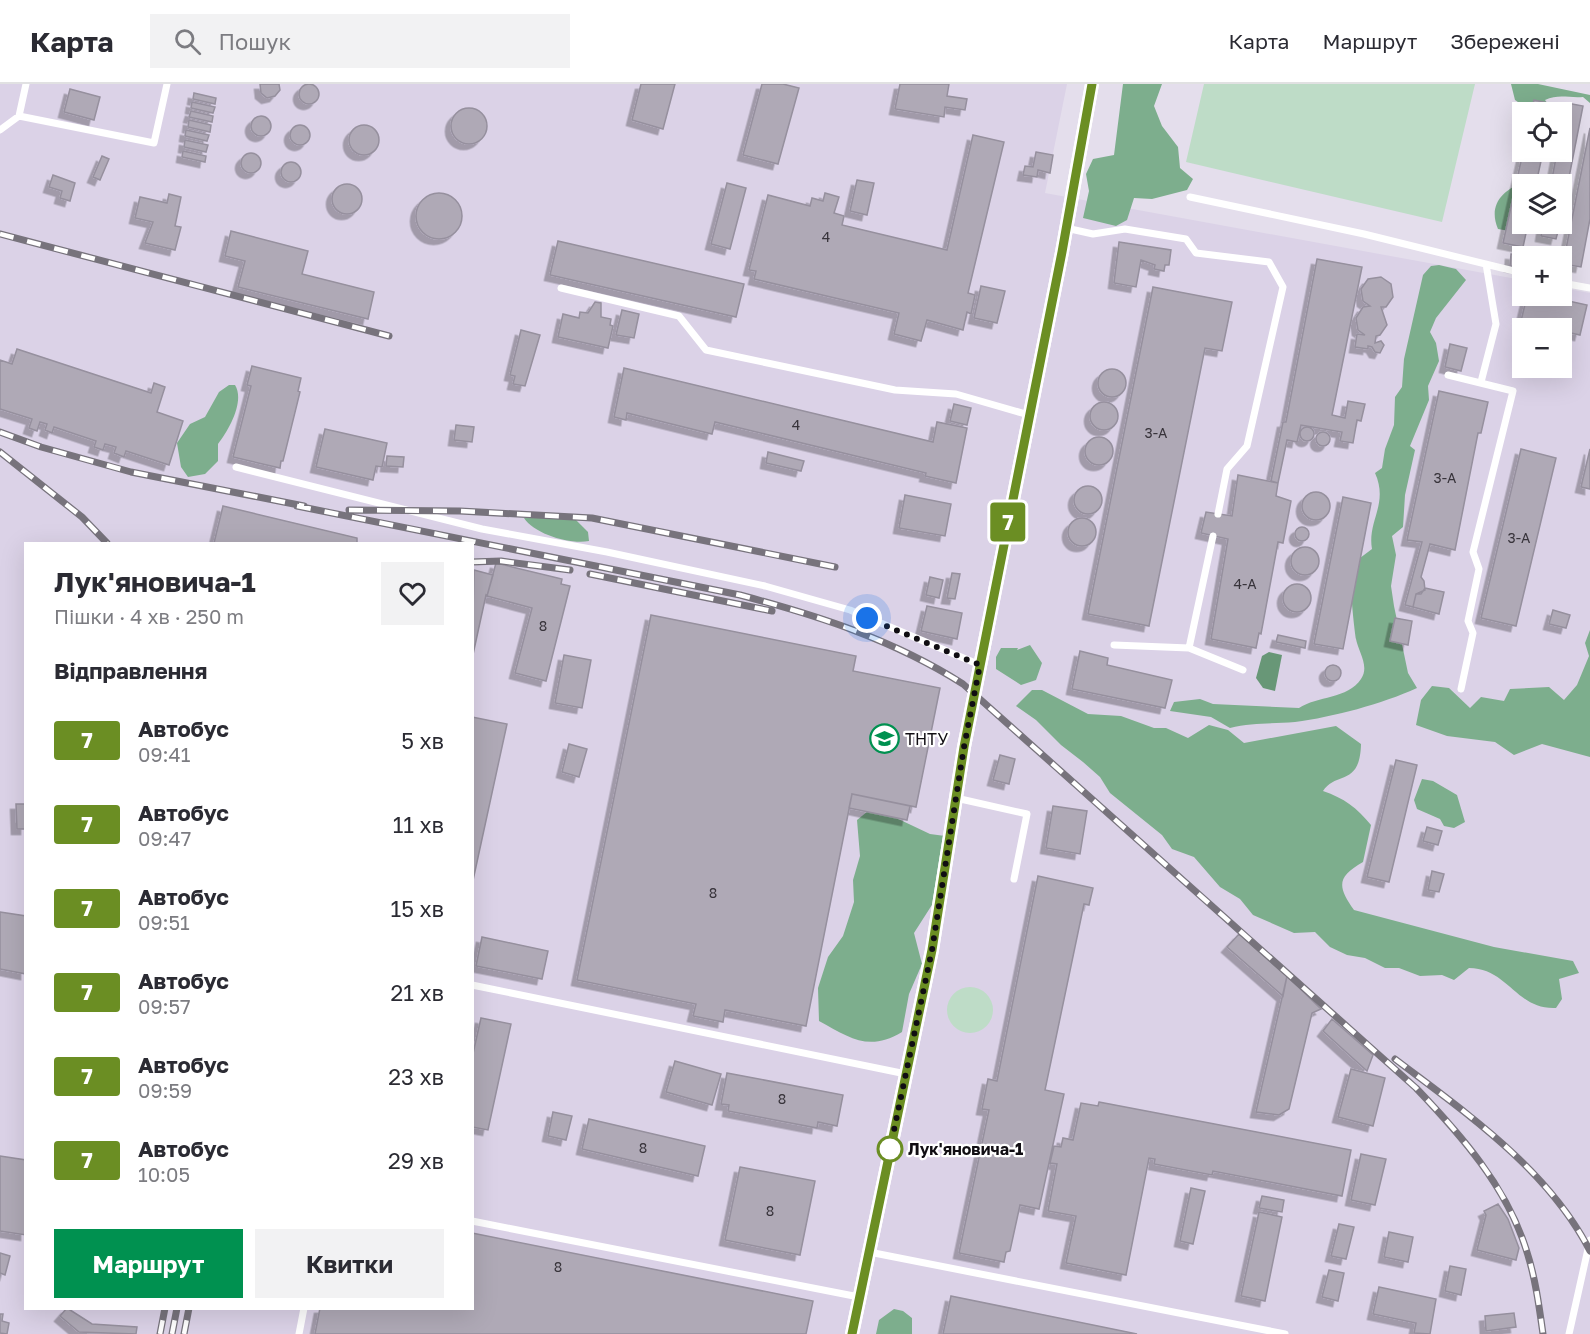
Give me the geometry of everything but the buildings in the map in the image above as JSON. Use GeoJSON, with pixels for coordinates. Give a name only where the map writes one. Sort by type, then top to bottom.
{"type":"FeatureCollection","features":[{"type":"Feature","properties":{"kind":"street"},"geometry":{"type":"LineString","coordinates":[[852,1334],[932,950],[980,665],[1092,84]]}},
{"type":"Feature","properties":{"kind":"lane"},"geometry":{"type":"LineString","coordinates":[[0,130],[19,116],[26,84]]}},
{"type":"Feature","properties":{"kind":"lane"},"geometry":{"type":"LineString","coordinates":[[19,116],[154,143],[167,84]]}},
{"type":"Feature","properties":{"kind":"lane"},"geometry":{"type":"LineString","coordinates":[[1190,197],[1364,234],[1512,270]]}},
{"type":"Feature","properties":{"kind":"lane"},"geometry":{"type":"LineString","coordinates":[[1066,228],[1093,234],[1125,229],[1186,239],[1196,253],[1269,262],[1283,287],[1247,446],[1227,469],[1218,514]]}},
{"type":"Feature","properties":{"kind":"lane"},"geometry":{"type":"LineString","coordinates":[[1481,382],[1496,324],[1486,264]]}},
{"type":"Feature","properties":{"kind":"lane"},"geometry":{"type":"LineString","coordinates":[[1572,285],[1590,288]]}},
{"type":"Feature","properties":{"kind":"lane"},"geometry":{"type":"LineString","coordinates":[[561,288],[679,316],[706,350],[896,390],[956,394],[1029,415]]}},
{"type":"Feature","properties":{"kind":"lane"},"geometry":{"type":"LineString","coordinates":[[1448,375],[1513,391],[1473,552],[1479,569],[1468,621],[1473,633],[1461,689]]}},
{"type":"Feature","properties":{"kind":"lane"},"geometry":{"type":"LineString","coordinates":[[236,467],[482,529],[607,552],[765,586],[850,610],[980,665]]}},
{"type":"Feature","properties":{"kind":"lane"},"geometry":{"type":"LineString","coordinates":[[1189,648],[1213,536]]}},
{"type":"Feature","properties":{"kind":"lane"},"geometry":{"type":"LineString","coordinates":[[1114,645],[1189,648],[1243,670]]}},
{"type":"Feature","properties":{"kind":"lane"},"geometry":{"type":"LineString","coordinates":[[956,798],[1027,814],[1014,879]]}},
{"type":"Feature","properties":{"kind":"lane"},"geometry":{"type":"LineString","coordinates":[[474,985],[906,1074]]}},
{"type":"Feature","properties":{"kind":"lane"},"geometry":{"type":"LineString","coordinates":[[474,1221],[859,1297]]}},
{"type":"Feature","properties":{"kind":"lane"},"geometry":{"type":"LineString","coordinates":[[1569,1334],[1590,1240]]}},
{"type":"Feature","properties":{"kind":"lane"},"geometry":{"type":"LineString","coordinates":[[869,1252],[1285,1334]]}},
{"type":"Feature","properties":{"kind":"lane"},"geometry":{"type":"LineString","coordinates":[[299,1334],[304,1310]]}},
{"type":"Feature","properties":{"kind":"shaded area"},"geometry":{"type":"Polygon","coordinates":[[[0,84],[1067,84],[1045,193],[1512,278],[1512,306],[1572,306],[1572,290],[1590,293],[1590,1334],[0,1334],[0,84]]]}},
{"type":"Feature","properties":{"kind":"shaded area"},"geometry":{"type":"Polygon","coordinates":[[[1123,84],[1162,84],[1154,106],[1162,126],[1178,147],[1180,168],[1193,179],[1187,190],[1152,199],[1134,198],[1127,220],[1116,226],[1083,218],[1089,191],[1086,174],[1093,159],[1114,155],[1123,84]]]}},
{"type":"Feature","properties":{"kind":"shaded area"},"geometry":{"type":"Polygon","coordinates":[[[1204,84],[1475,84],[1442,222],[1186,162],[1204,84]]]}},
{"type":"Feature","properties":{"kind":"shaded area"},"geometry":{"type":"Polygon","coordinates":[[[1511,84],[1538,84],[1590,95],[1590,103],[1583,97],[1554,97],[1545,100],[1546,102],[1518,102],[1515,100],[1511,84]]]}},
{"type":"Feature","properties":{"kind":"shaded area"},"geometry":{"type":"Polygon","coordinates":[[[1512,188],[1512,231],[1498,229],[1495,220],[1496,206],[1503,194],[1512,188]]]}},
{"type":"Feature","properties":{"kind":"shaded area"},"geometry":{"type":"Polygon","coordinates":[[[1439,265],[1456,269],[1466,280],[1436,318],[1430,332],[1436,343],[1439,361],[1428,386],[1429,400],[1410,446],[1415,450],[1405,495],[1403,527],[1392,536],[1396,555],[1391,586],[1394,606],[1408,673],[1417,688],[1357,709],[1295,722],[1230,728],[1211,717],[1170,711],[1174,702],[1200,699],[1213,704],[1299,708],[1340,694],[1361,679],[1364,664],[1356,639],[1352,599],[1357,576],[1356,561],[1372,549],[1372,530],[1380,494],[1375,473],[1382,468],[1385,449],[1394,425],[1395,397],[1402,387],[1404,359],[1423,275],[1431,266],[1439,265]]]}},
{"type":"Feature","properties":{"kind":"shaded area"},"geometry":{"type":"Polygon","coordinates":[[[229,385],[235,385],[238,392],[237,407],[227,431],[218,444],[218,461],[205,474],[188,477],[181,467],[177,443],[190,424],[205,417],[219,392],[229,385]]]}},
{"type":"Feature","properties":{"kind":"shaded area"},"geometry":{"type":"Polygon","coordinates":[[[536,514],[544,517],[575,519],[588,532],[589,541],[563,540],[536,529],[524,518],[536,514]]]}},
{"type":"Feature","properties":{"kind":"shaded area"},"geometry":{"type":"Polygon","coordinates":[[[1590,630],[1590,757],[1542,744],[1514,755],[1495,742],[1447,736],[1416,725],[1421,700],[1432,686],[1449,688],[1470,708],[1481,697],[1504,701],[1510,689],[1549,687],[1564,700],[1577,685],[1589,656],[1585,643],[1590,630]]]}},
{"type":"Feature","properties":{"kind":"shaded area"},"geometry":{"type":"Polygon","coordinates":[[[1030,645],[1042,663],[1036,680],[1021,685],[996,669],[996,657],[1001,648],[1018,648],[1017,650],[1030,645]]]}},
{"type":"Feature","properties":{"kind":"shaded area"},"geometry":{"type":"Polygon","coordinates":[[[1269,652],[1282,655],[1275,691],[1263,688],[1256,678],[1262,656],[1269,652]]]}},
{"type":"Feature","properties":{"kind":"shaded area"},"geometry":{"type":"Polygon","coordinates":[[[1032,690],[1042,690],[1088,714],[1121,716],[1154,728],[1166,728],[1188,738],[1209,725],[1228,730],[1244,743],[1336,726],[1361,744],[1360,758],[1352,772],[1334,781],[1323,791],[1350,804],[1371,825],[1363,862],[1348,872],[1342,883],[1354,910],[1494,947],[1573,961],[1579,973],[1559,979],[1562,999],[1556,1008],[1542,1007],[1531,1003],[1503,981],[1482,970],[1469,968],[1454,980],[1442,975],[1420,976],[1399,968],[1385,968],[1365,958],[1347,955],[1330,947],[1315,932],[1294,933],[1253,915],[1240,899],[1220,887],[1194,857],[1172,849],[1162,835],[1110,793],[1100,777],[1061,745],[1036,720],[1016,706],[1032,690]]]}},
{"type":"Feature","properties":{"kind":"shaded area"},"geometry":{"type":"Polygon","coordinates":[[[1422,779],[1433,781],[1457,795],[1465,822],[1454,828],[1444,826],[1440,819],[1417,809],[1414,800],[1422,779]]]}},
{"type":"Feature","properties":{"kind":"shaded area"},"geometry":{"type":"Polygon","coordinates":[[[873,807],[930,834],[945,836],[937,897],[914,933],[922,964],[909,994],[902,1032],[890,1038],[869,1042],[840,1033],[819,1021],[818,988],[828,957],[843,936],[854,902],[853,880],[860,856],[857,820],[873,807]]]}},
{"type":"Feature","properties":{"kind":"shaded area"},"geometry":{"type":"Polygon","coordinates":[[[970,987],[979,988],[987,993],[992,1001],[992,1019],[987,1027],[979,1032],[970,1033],[961,1032],[953,1027],[948,1019],[947,1010],[948,1001],[953,993],[961,988],[970,987]]]}},
{"type":"Feature","properties":{"kind":"shaded area"},"geometry":{"type":"Polygon","coordinates":[[[894,1309],[903,1311],[912,1318],[912,1334],[876,1334],[879,1320],[894,1309]]]}},
{"type":"Feature","properties":{"kind":"railway"},"geometry":{"type":"LineString","coordinates":[[0,234],[389,336]]}},
{"type":"Feature","properties":{"kind":"railway"},"geometry":{"type":"LineString","coordinates":[[0,432],[41,447],[131,472],[304,506]]}},
{"type":"Feature","properties":{"kind":"railway"},"geometry":{"type":"LineString","coordinates":[[0,452],[82,517],[106,542]]}},
{"type":"Feature","properties":{"kind":"railway"},"geometry":{"type":"LineString","coordinates":[[297,506],[740,595],[827,621],[883,642],[937,668],[963,684],[1416,1088],[1449,1124],[1494,1183],[1517,1226],[1532,1270],[1543,1334]]}},
{"type":"Feature","properties":{"kind":"railway"},"geometry":{"type":"LineString","coordinates":[[349,510],[460,511],[592,518],[835,567]]}},
{"type":"Feature","properties":{"kind":"railway"},"geometry":{"type":"LineString","coordinates":[[474,562],[501,561],[570,570]]}},
{"type":"Feature","properties":{"kind":"railway"},"geometry":{"type":"LineString","coordinates":[[590,574],[772,611]]}},
{"type":"Feature","properties":{"kind":"railway"},"geometry":{"type":"LineString","coordinates":[[1395,1059],[1450,1100],[1529,1168],[1572,1221],[1590,1251]]}},
{"type":"Feature","properties":{"kind":"railway"},"geometry":{"type":"LineString","coordinates":[[160,1334],[165,1310]]}},
{"type":"Feature","properties":{"kind":"railway"},"geometry":{"type":"LineString","coordinates":[[172,1334],[177,1310]]}},
{"type":"Feature","properties":{"kind":"railway"},"geometry":{"type":"LineString","coordinates":[[184,1334],[189,1310]]}},
{"type":"Feature","properties":{"kind":"bus line","name":"7"},"geometry":{"type":"LineString","coordinates":[[852,1334],[932,950],[964,747],[1062,252],[1092,84]]}},
{"type":"Feature","properties":{"kind":"place","name":"ТНТУ"},"geometry":{"type":"Point","coordinates":[884,739]}},
{"type":"Feature","properties":{"kind":"place","name":"Лук'яновича-1"},"geometry":{"type":"Point","coordinates":[890,1149]}},
{"type":"Feature","properties":{"kind":"route"},"geometry":{"type":"LineString","coordinates":[[867,618],[980,665],[964,747],[932,950],[890,1151],[890,1149]]}}]}
